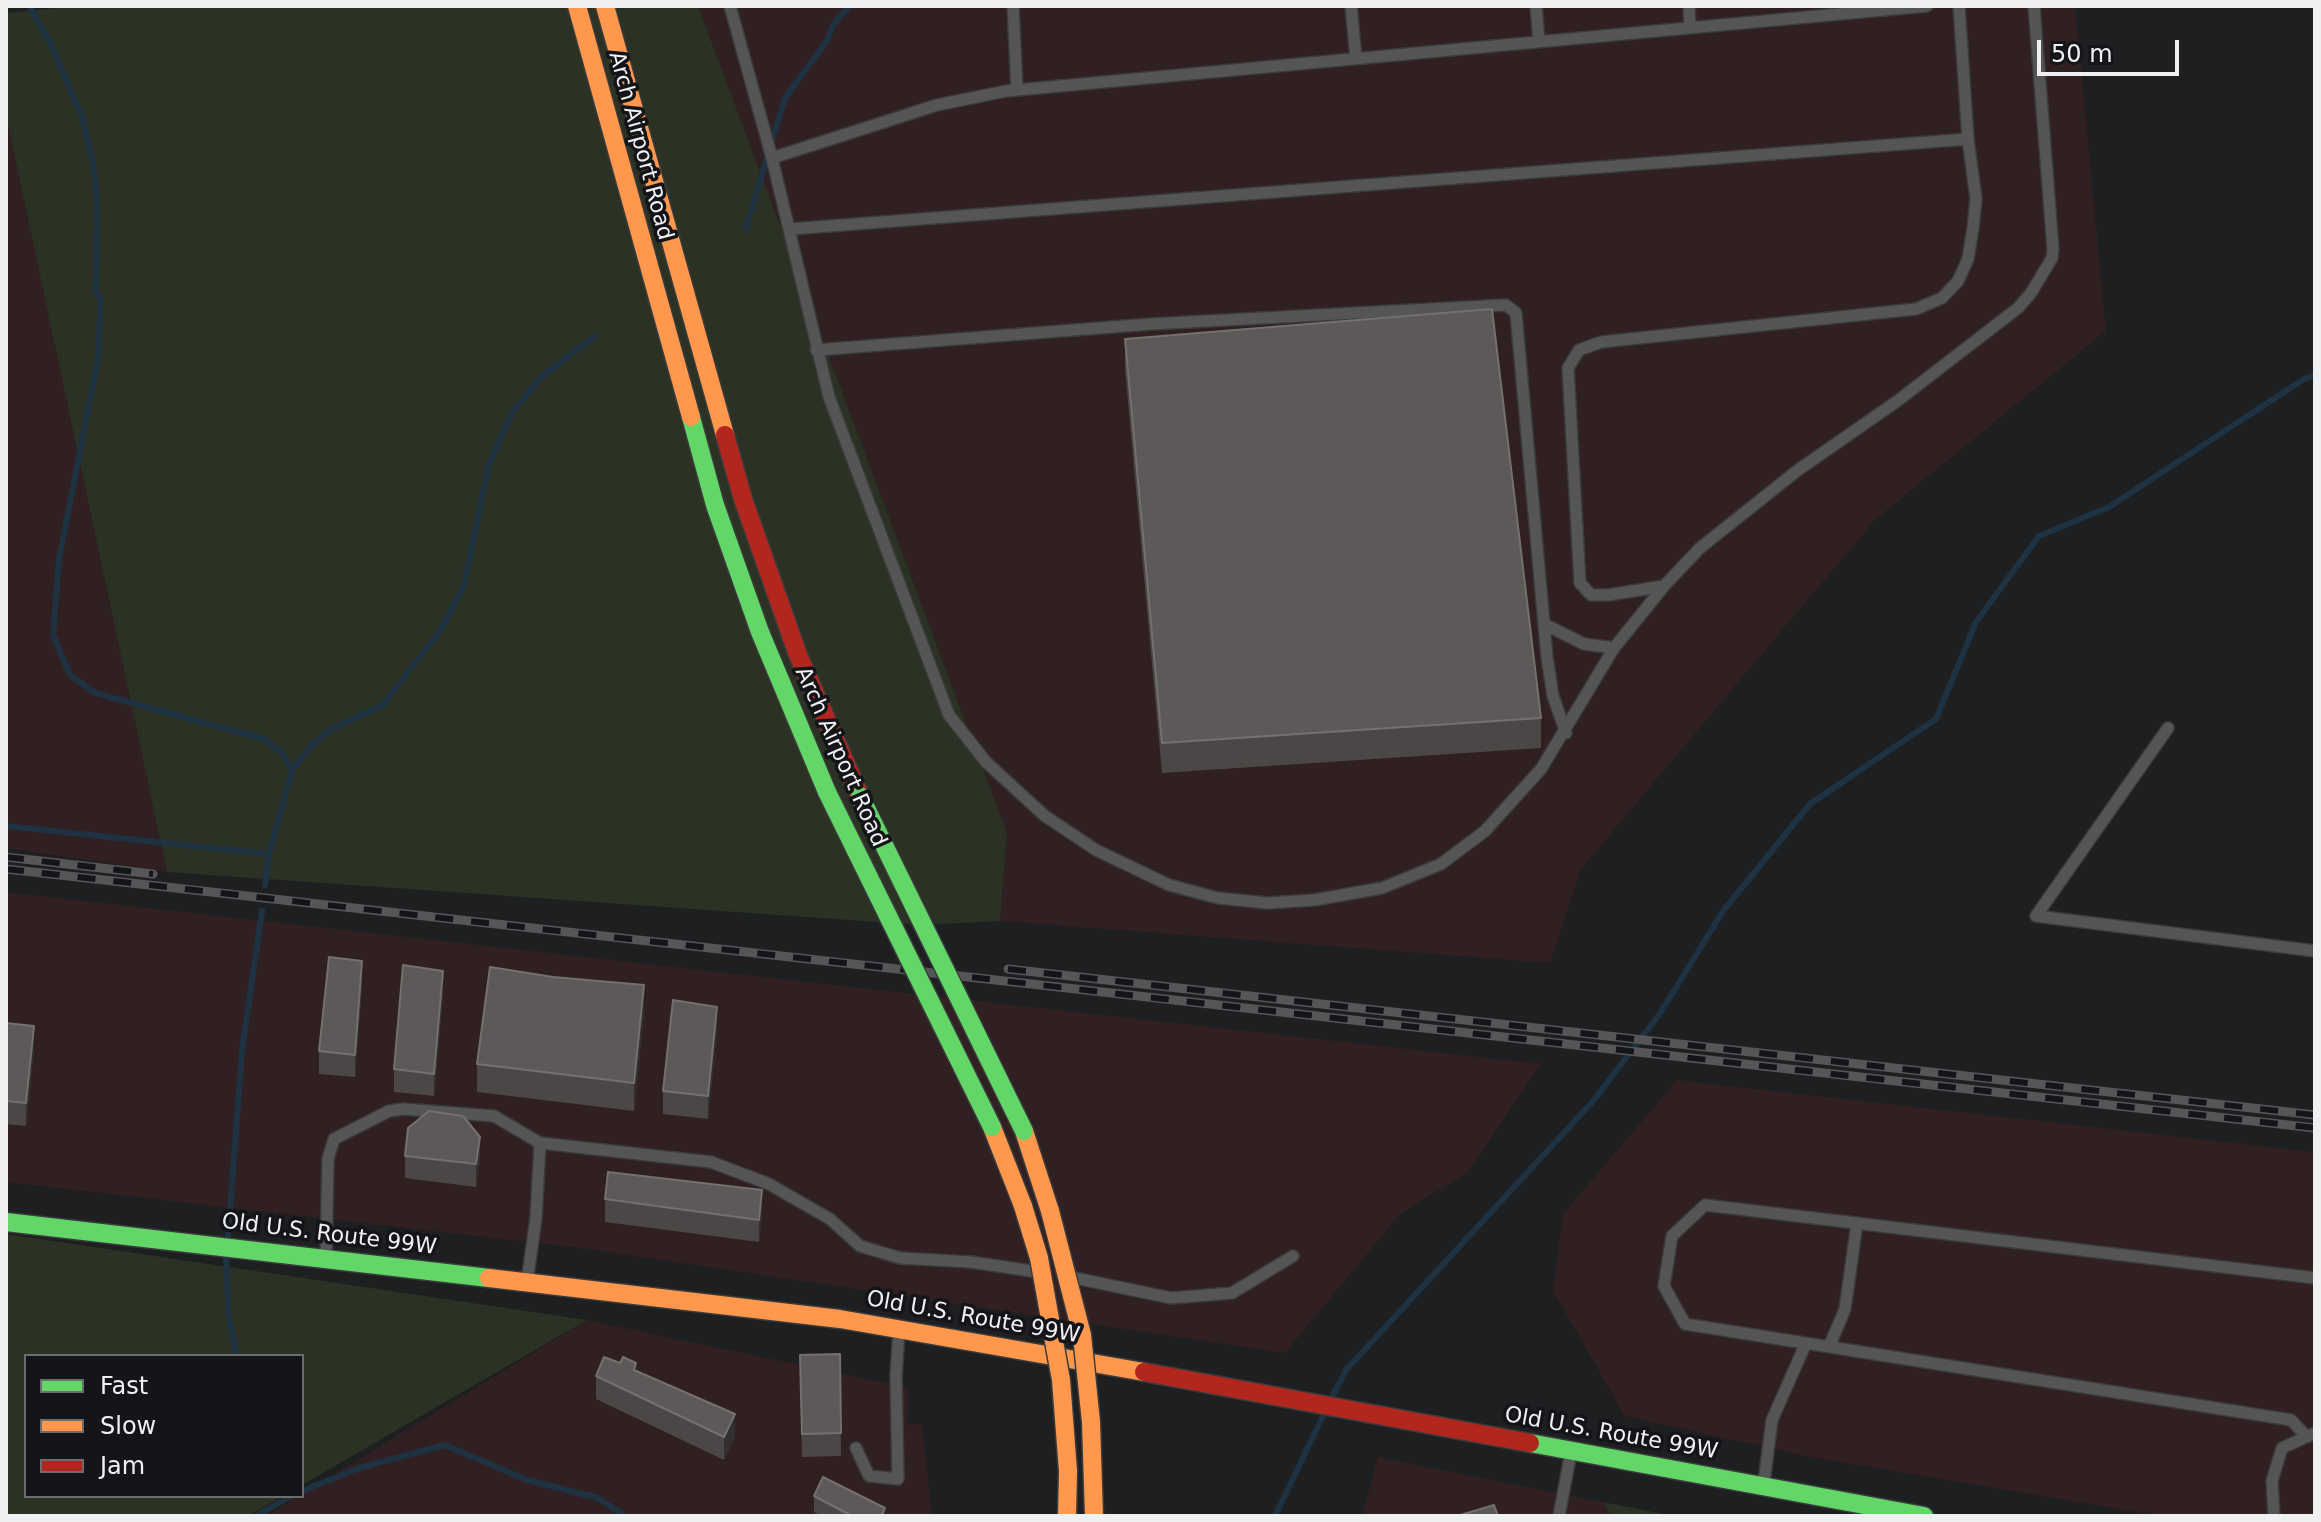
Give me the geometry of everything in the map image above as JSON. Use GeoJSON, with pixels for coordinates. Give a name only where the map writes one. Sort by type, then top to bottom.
{"type":"FeatureCollection","features":[{"type":"Feature","properties":{"kind":"main road","name":"Arch Airport Road"},"geometry":{"type":"LineString","coordinates":[[577,6],[715,505],[760,632],[827,792],[992,1127],[1023,1206],[1039,1258],[1061,1380],[1068,1471],[1067,1516]]}},
{"type":"Feature","properties":{"kind":"main road","name":"Arch Airport Road"},"geometry":{"type":"LineString","coordinates":[[607,13],[743,499],[798,655],[860,796],[1024,1131],[1050,1211],[1067,1266],[1082,1335],[1091,1422],[1094,1516]]}},
{"type":"Feature","properties":{"kind":"main road","name":"Old U.S. Route 99W"},"geometry":{"type":"LineString","coordinates":[[6,1222],[527,1282],[899,1330],[1267,1394],[1924,1516]]}},
{"type":"Feature","properties":{"kind":"lane"},"geometry":{"type":"LineString","coordinates":[[730,6],[790,229],[829,397],[949,715],[986,762],[1045,816],[1096,850],[1169,885],[1218,898],[1268,903],[1314,900],[1382,888],[1441,864],[1485,831],[1541,769],[1566,733],[1614,648],[1664,586],[1700,548],[1798,470],[1896,402],[2018,308],[2031,293],[2052,258],[2053,249],[2034,6]]}},
{"type":"Feature","properties":{"kind":"lane"},"geometry":{"type":"LineString","coordinates":[[1013,6],[1017,90]]}},
{"type":"Feature","properties":{"kind":"lane"},"geometry":{"type":"LineString","coordinates":[[1351,6],[1356,58]]}},
{"type":"Feature","properties":{"kind":"lane"},"geometry":{"type":"LineString","coordinates":[[1536,6],[1539,41]]}},
{"type":"Feature","properties":{"kind":"lane"},"geometry":{"type":"LineString","coordinates":[[1689,6],[1690,27]]}},
{"type":"Feature","properties":{"kind":"lane"},"geometry":{"type":"LineString","coordinates":[[772,158],[937,105],[1017,90],[1927,6]]}},
{"type":"Feature","properties":{"kind":"lane"},"geometry":{"type":"LineString","coordinates":[[1664,586],[1591,595],[1580,583],[1568,368],[1579,350],[1601,342],[1916,309],[1942,298],[1958,281],[1968,259],[1976,199],[1968,139],[1959,6]]}},
{"type":"Feature","properties":{"kind":"lane"},"geometry":{"type":"LineString","coordinates":[[790,229],[1968,139]]}},
{"type":"Feature","properties":{"kind":"lane"},"geometry":{"type":"LineString","coordinates":[[816,350],[1151,324],[1506,305],[1516,313],[1544,624],[1553,696],[1566,733]]}},
{"type":"Feature","properties":{"kind":"lane"},"geometry":{"type":"LineString","coordinates":[[1544,624],[1584,644],[1614,648]]}},
{"type":"Feature","properties":{"kind":"lane"},"geometry":{"type":"LineString","coordinates":[[2168,728],[2036,916],[2315,951]]}},
{"type":"Feature","properties":{"kind":"lane"},"geometry":{"type":"LineString","coordinates":[[326,1259],[328,1159],[334,1139],[389,1111],[404,1109],[494,1116],[540,1143],[711,1162],[769,1184],[830,1219],[860,1246],[900,1258],[971,1262],[1105,1282],[1171,1298],[1232,1293],[1293,1256]]}},
{"type":"Feature","properties":{"kind":"lane"},"geometry":{"type":"LineString","coordinates":[[527,1282],[536,1218],[540,1143]]}},
{"type":"Feature","properties":{"kind":"lane"},"geometry":{"type":"LineString","coordinates":[[2274,1516],[2272,1481],[2282,1448],[2311,1435],[2291,1420],[1685,1324],[1664,1286],[1672,1236],[1705,1205],[2315,1278]]}},
{"type":"Feature","properties":{"kind":"lane"},"geometry":{"type":"LineString","coordinates":[[1829,1347],[1845,1309],[1857,1223]]}},
{"type":"Feature","properties":{"kind":"lane"},"geometry":{"type":"LineString","coordinates":[[856,1448],[869,1476],[898,1479],[896,1376],[899,1330]]}},
{"type":"Feature","properties":{"kind":"lane"},"geometry":{"type":"LineString","coordinates":[[1763,1486],[1772,1420],[1806,1343]]}},
{"type":"Feature","properties":{"kind":"lane"},"geometry":{"type":"LineString","coordinates":[[1559,1516],[1571,1451]]}},
{"type":"Feature","properties":{"kind":"shaded area"},"geometry":{"type":"Polygon","coordinates":[[[698,6],[2075,6],[2106,331],[1875,520],[1581,869],[1550,963],[1000,921],[1007,833],[698,6]]]}},
{"type":"Feature","properties":{"kind":"shaded area"},"geometry":{"type":"Polygon","coordinates":[[[6,116],[167,872],[6,848],[6,116]]]}},
{"type":"Feature","properties":{"kind":"shaded area"},"geometry":{"type":"Polygon","coordinates":[[[6,892],[1541,1064],[1467,1173],[1400,1214],[1285,1353],[581,1248],[6,1182],[6,892]]]}},
{"type":"Feature","properties":{"kind":"shaded area"},"geometry":{"type":"Polygon","coordinates":[[[1677,1080],[2315,1152],[2315,1516],[2161,1516],[1811,1457],[1625,1416],[1553,1291],[1563,1214],[1677,1080]]]}},
{"type":"Feature","properties":{"kind":"shaded area"},"geometry":{"type":"Polygon","coordinates":[[[587,1320],[909,1388],[907,1424],[922,1424],[932,1516],[266,1516],[295,1498],[304,1498],[304,1493],[587,1320]]]}},
{"type":"Feature","properties":{"kind":"shaded area"},"geometry":{"type":"Polygon","coordinates":[[[1378,1457],[1603,1502],[1611,1516],[1362,1516],[1378,1457]]]}},
{"type":"Feature","properties":{"kind":"green space"},"geometry":{"type":"Polygon","coordinates":[[[77,6],[698,6],[1007,833],[1000,921],[920,925],[167,872],[6,116],[6,13],[77,6]]]}},
{"type":"Feature","properties":{"kind":"green space"},"geometry":{"type":"Polygon","coordinates":[[[6,1234],[587,1320],[304,1484],[304,1354],[24,1354],[24,1498],[280,1498],[248,1516],[6,1516],[6,1234]]]}},
{"type":"Feature","properties":{"kind":"green space"},"geometry":{"type":"Polygon","coordinates":[[[1603,1502],[1674,1516],[1611,1516],[1603,1502]]]}},
{"type":"Feature","properties":{"kind":"building"},"geometry":{"type":"Polygon","coordinates":[[[1492,309],[1541,718],[1162,743],[1125,339],[1492,309]]]}},
{"type":"Feature","properties":{"kind":"building"},"geometry":{"type":"Polygon","coordinates":[[[329,957],[362,961],[355,1055],[319,1051],[329,957]]]}},
{"type":"Feature","properties":{"kind":"building"},"geometry":{"type":"Polygon","coordinates":[[[403,965],[443,971],[434,1074],[394,1069],[403,965]]]}},
{"type":"Feature","properties":{"kind":"building"},"geometry":{"type":"Polygon","coordinates":[[[490,967],[553,977],[644,985],[634,1083],[477,1064],[490,967]]]}},
{"type":"Feature","properties":{"kind":"building"},"geometry":{"type":"Polygon","coordinates":[[[673,1000],[717,1007],[708,1096],[663,1091],[673,1000]]]}},
{"type":"Feature","properties":{"kind":"building"},"geometry":{"type":"Polygon","coordinates":[[[6,1023],[34,1026],[26,1103],[6,1101],[6,1023]]]}},
{"type":"Feature","properties":{"kind":"building"},"geometry":{"type":"Polygon","coordinates":[[[429,1111],[463,1116],[480,1137],[476,1164],[405,1156],[408,1128],[429,1111]]]}},
{"type":"Feature","properties":{"kind":"building"},"geometry":{"type":"Polygon","coordinates":[[[608,1172],[762,1190],[759,1220],[605,1199],[608,1172]]]}},
{"type":"Feature","properties":{"kind":"building"},"geometry":{"type":"Polygon","coordinates":[[[840,1354],[841,1433],[802,1434],[800,1355],[840,1354]]]}},
{"type":"Feature","properties":{"kind":"building"},"geometry":{"type":"Polygon","coordinates":[[[604,1357],[620,1363],[623,1357],[636,1363],[634,1370],[735,1414],[724,1437],[596,1376],[604,1357]]]}},
{"type":"Feature","properties":{"kind":"building"},"geometry":{"type":"Polygon","coordinates":[[[823,1477],[885,1508],[882,1516],[852,1516],[814,1496],[823,1477]]]}},
{"type":"Feature","properties":{"kind":"building"},"geometry":{"type":"Polygon","coordinates":[[[1494,1505],[1498,1516],[1457,1516],[1494,1505]]]}},
{"type":"Feature","properties":{"kind":"waterway"},"geometry":{"type":"LineString","coordinates":[[29,6],[51,45],[82,117],[93,162],[97,202],[96,292],[101,298],[98,359],[59,559],[53,635],[70,675],[95,693],[264,739],[282,753],[292,770]]}},
{"type":"Feature","properties":{"kind":"waterway"},"geometry":{"type":"LineString","coordinates":[[746,228],[785,98],[827,41],[833,25],[850,6]]}},
{"type":"Feature","properties":{"kind":"waterway"},"geometry":{"type":"LineString","coordinates":[[265,885],[269,854],[292,770],[311,746],[331,729],[383,705],[441,629],[464,586],[489,464],[512,413],[542,376],[595,336]]}},
{"type":"Feature","properties":{"kind":"waterway"},"geometry":{"type":"LineString","coordinates":[[1332,1397],[1346,1370],[1594,1100],[1661,1012],[1723,911],[1810,804],[1936,719],[1976,622],[2039,536],[2109,507],[2304,379],[2315,375]]}},
{"type":"Feature","properties":{"kind":"waterway"},"geometry":{"type":"LineString","coordinates":[[6,826],[269,854]]}},
{"type":"Feature","properties":{"kind":"waterway"},"geometry":{"type":"LineString","coordinates":[[228,1237],[242,1051],[262,911]]}},
{"type":"Feature","properties":{"kind":"waterway"},"geometry":{"type":"LineString","coordinates":[[226,1256],[229,1319],[237,1354]]}},
{"type":"Feature","properties":{"kind":"waterway"},"geometry":{"type":"LineString","coordinates":[[1275,1516],[1324,1414]]}},
{"type":"Feature","properties":{"kind":"waterway"},"geometry":{"type":"LineString","coordinates":[[304,1490],[359,1468],[445,1445],[527,1480],[598,1498],[625,1516]]}},
{"type":"Feature","properties":{"kind":"waterway"},"geometry":{"type":"LineString","coordinates":[[256,1516],[288,1498]]}},
{"type":"Feature","properties":{"kind":"railway"},"geometry":{"type":"LineString","coordinates":[[6,857],[153,874]]}},
{"type":"Feature","properties":{"kind":"railway"},"geometry":{"type":"LineString","coordinates":[[6,869],[2315,1128]]}},
{"type":"Feature","properties":{"kind":"railway"},"geometry":{"type":"LineString","coordinates":[[1008,969],[2315,1115]]}},
{"type":"Feature","properties":{"kind":"traffic: fast"},"geometry":{"type":"LineString","coordinates":[[691,417],[715,505],[760,632],[827,792]]}},
{"type":"Feature","properties":{"kind":"traffic: fast"},"geometry":{"type":"LineString","coordinates":[[827,792],[992,1127]]}},
{"type":"Feature","properties":{"kind":"traffic: fast"},"geometry":{"type":"LineString","coordinates":[[860,796],[1024,1131]]}},
{"type":"Feature","properties":{"kind":"traffic: fast"},"geometry":{"type":"LineString","coordinates":[[6,1222],[489,1278]]}},
{"type":"Feature","properties":{"kind":"traffic: fast"},"geometry":{"type":"LineString","coordinates":[[1530,1443],[1924,1516]]}},
{"type":"Feature","properties":{"kind":"traffic: slow"},"geometry":{"type":"LineString","coordinates":[[577,6],[691,417]]}},
{"type":"Feature","properties":{"kind":"traffic: slow"},"geometry":{"type":"LineString","coordinates":[[605,6],[725,435]]}},
{"type":"Feature","properties":{"kind":"traffic: slow"},"geometry":{"type":"LineString","coordinates":[[992,1127],[1023,1206]]}},
{"type":"Feature","properties":{"kind":"traffic: slow"},"geometry":{"type":"LineString","coordinates":[[1024,1131],[1050,1211]]}},
{"type":"Feature","properties":{"kind":"traffic: slow"},"geometry":{"type":"LineString","coordinates":[[1023,1206],[1039,1258],[1061,1380],[1068,1471],[1067,1516]]}},
{"type":"Feature","properties":{"kind":"traffic: slow"},"geometry":{"type":"LineString","coordinates":[[1050,1211],[1082,1335],[1091,1422],[1094,1516]]}},
{"type":"Feature","properties":{"kind":"traffic: slow"},"geometry":{"type":"LineString","coordinates":[[489,1278],[840,1319],[1144,1372]]}},
{"type":"Feature","properties":{"kind":"traffic: jam"},"geometry":{"type":"LineString","coordinates":[[725,435],[743,499],[798,655],[860,796]]}},
{"type":"Feature","properties":{"kind":"traffic: jam"},"geometry":{"type":"LineString","coordinates":[[1144,1372],[1530,1443]]}}]}
